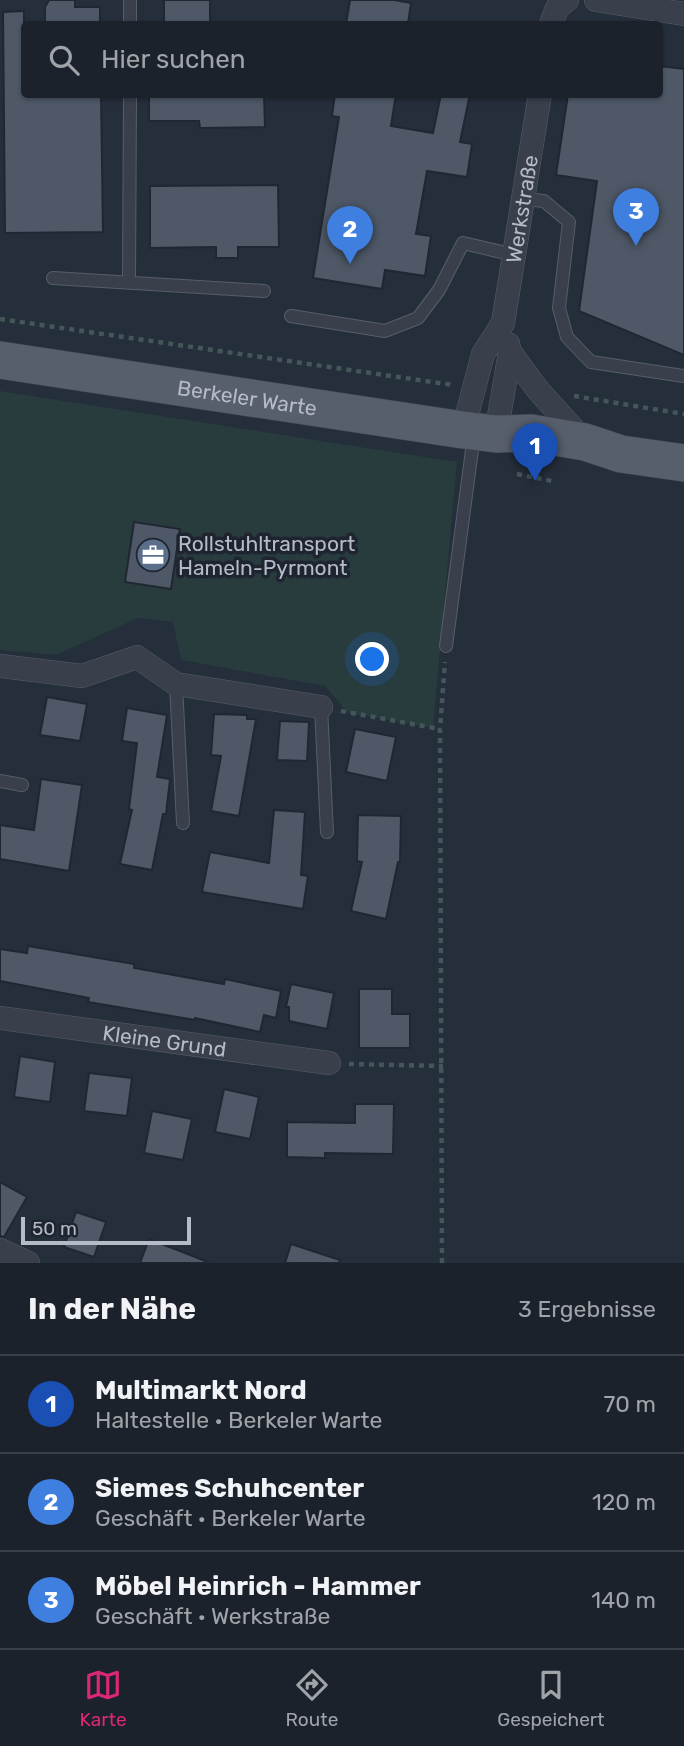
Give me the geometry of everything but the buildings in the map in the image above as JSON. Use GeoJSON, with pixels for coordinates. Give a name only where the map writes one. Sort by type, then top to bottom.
{"type":"FeatureCollection","features":[{"type":"Feature","properties":{"kind":"main road","name":"Berkeler Warte"},"geometry":{"type":"LineString","coordinates":[[0,360],[478,432],[531,433],[585,442],[621,454],[684,463]]}},
{"type":"Feature","properties":{"kind":"main road","name":"Berkeler Warte"},"geometry":{"type":"LineString","coordinates":[[478,432],[521,452],[579,461],[621,454]]}},
{"type":"Feature","properties":{"kind":"street"},"geometry":{"type":"LineString","coordinates":[[596,0],[671,8]]}},
{"type":"Feature","properties":{"kind":"street","name":"Werkstraße"},"geometry":{"type":"LineString","coordinates":[[478,432],[510,352],[503,323],[539,98]]}},
{"type":"Feature","properties":{"kind":"street","name":"Werkstraße"},"geometry":{"type":"LineString","coordinates":[[478,432],[473,388],[483,354],[503,323]]}},
{"type":"Feature","properties":{"kind":"street"},"geometry":{"type":"LineString","coordinates":[[510,352],[538,390],[585,442]]}},
{"type":"Feature","properties":{"kind":"street"},"geometry":{"type":"LineString","coordinates":[[0,666],[82,676],[137,657],[176,684],[321,707]]}},
{"type":"Feature","properties":{"kind":"street","name":"Kleine Grund"},"geometry":{"type":"LineString","coordinates":[[0,1018],[329,1063]]}},
{"type":"Feature","properties":{"kind":"street"},"geometry":{"type":"LineString","coordinates":[[0,1250],[28,1263]]}},
{"type":"Feature","properties":{"kind":"lane"},"geometry":{"type":"LineString","coordinates":[[130,0],[130,21]]}},
{"type":"Feature","properties":{"kind":"lane"},"geometry":{"type":"LineString","coordinates":[[129,282],[130,98]]}},
{"type":"Feature","properties":{"kind":"lane"},"geometry":{"type":"LineString","coordinates":[[524,199],[544,201],[569,222],[559,308],[567,337],[591,362],[684,376]]}},
{"type":"Feature","properties":{"kind":"lane"},"geometry":{"type":"LineString","coordinates":[[291,316],[386,331],[418,318],[439,290],[463,243],[514,255]]}},
{"type":"Feature","properties":{"kind":"lane"},"geometry":{"type":"LineString","coordinates":[[53,278],[264,291]]}},
{"type":"Feature","properties":{"kind":"lane"},"geometry":{"type":"LineString","coordinates":[[446,646],[478,432]]}},
{"type":"Feature","properties":{"kind":"lane"},"geometry":{"type":"LineString","coordinates":[[176,684],[183,823]]}},
{"type":"Feature","properties":{"kind":"lane"},"geometry":{"type":"LineString","coordinates":[[321,707],[327,832]]}},
{"type":"Feature","properties":{"kind":"lane"},"geometry":{"type":"LineString","coordinates":[[0,781],[22,785]]}},
{"type":"Feature","properties":{"kind":"path"},"geometry":{"type":"LineString","coordinates":[[0,319],[473,388]]}},
{"type":"Feature","properties":{"kind":"path"},"geometry":{"type":"LineString","coordinates":[[538,390],[548,378],[573,396],[684,414]]}},
{"type":"Feature","properties":{"kind":"path"},"geometry":{"type":"LineString","coordinates":[[517,474],[552,481]]}},
{"type":"Feature","properties":{"kind":"path"},"geometry":{"type":"LineString","coordinates":[[442,1263],[440,729],[446,646]]}},
{"type":"Feature","properties":{"kind":"path"},"geometry":{"type":"LineString","coordinates":[[321,707],[440,729]]}},
{"type":"Feature","properties":{"kind":"path"},"geometry":{"type":"LineString","coordinates":[[329,1063],[443,1066]]}},
{"type":"Feature","properties":{"kind":"shaded area"},"geometry":{"type":"Polygon","coordinates":[[[0,391],[457,462],[433,728],[348,713],[325,686],[181,660],[173,622],[138,618],[56,655],[0,650],[0,391]]]}},
{"type":"Feature","properties":{"kind":"place","name":"Möbel Heinrich - Hammer"},"geometry":{"type":"Point","coordinates":[636,246]}},
{"type":"Feature","properties":{"kind":"place","name":"Siemes Schuhcenter"},"geometry":{"type":"Point","coordinates":[350,264]}},
{"type":"Feature","properties":{"kind":"place","name":"Multimarkt Nord"},"geometry":{"type":"Point","coordinates":[535,481]}},
{"type":"Feature","properties":{"kind":"place","name":"Rollstuhltransport Hameln-Pyrmont"},"geometry":{"type":"Point","coordinates":[153,555]}}]}
